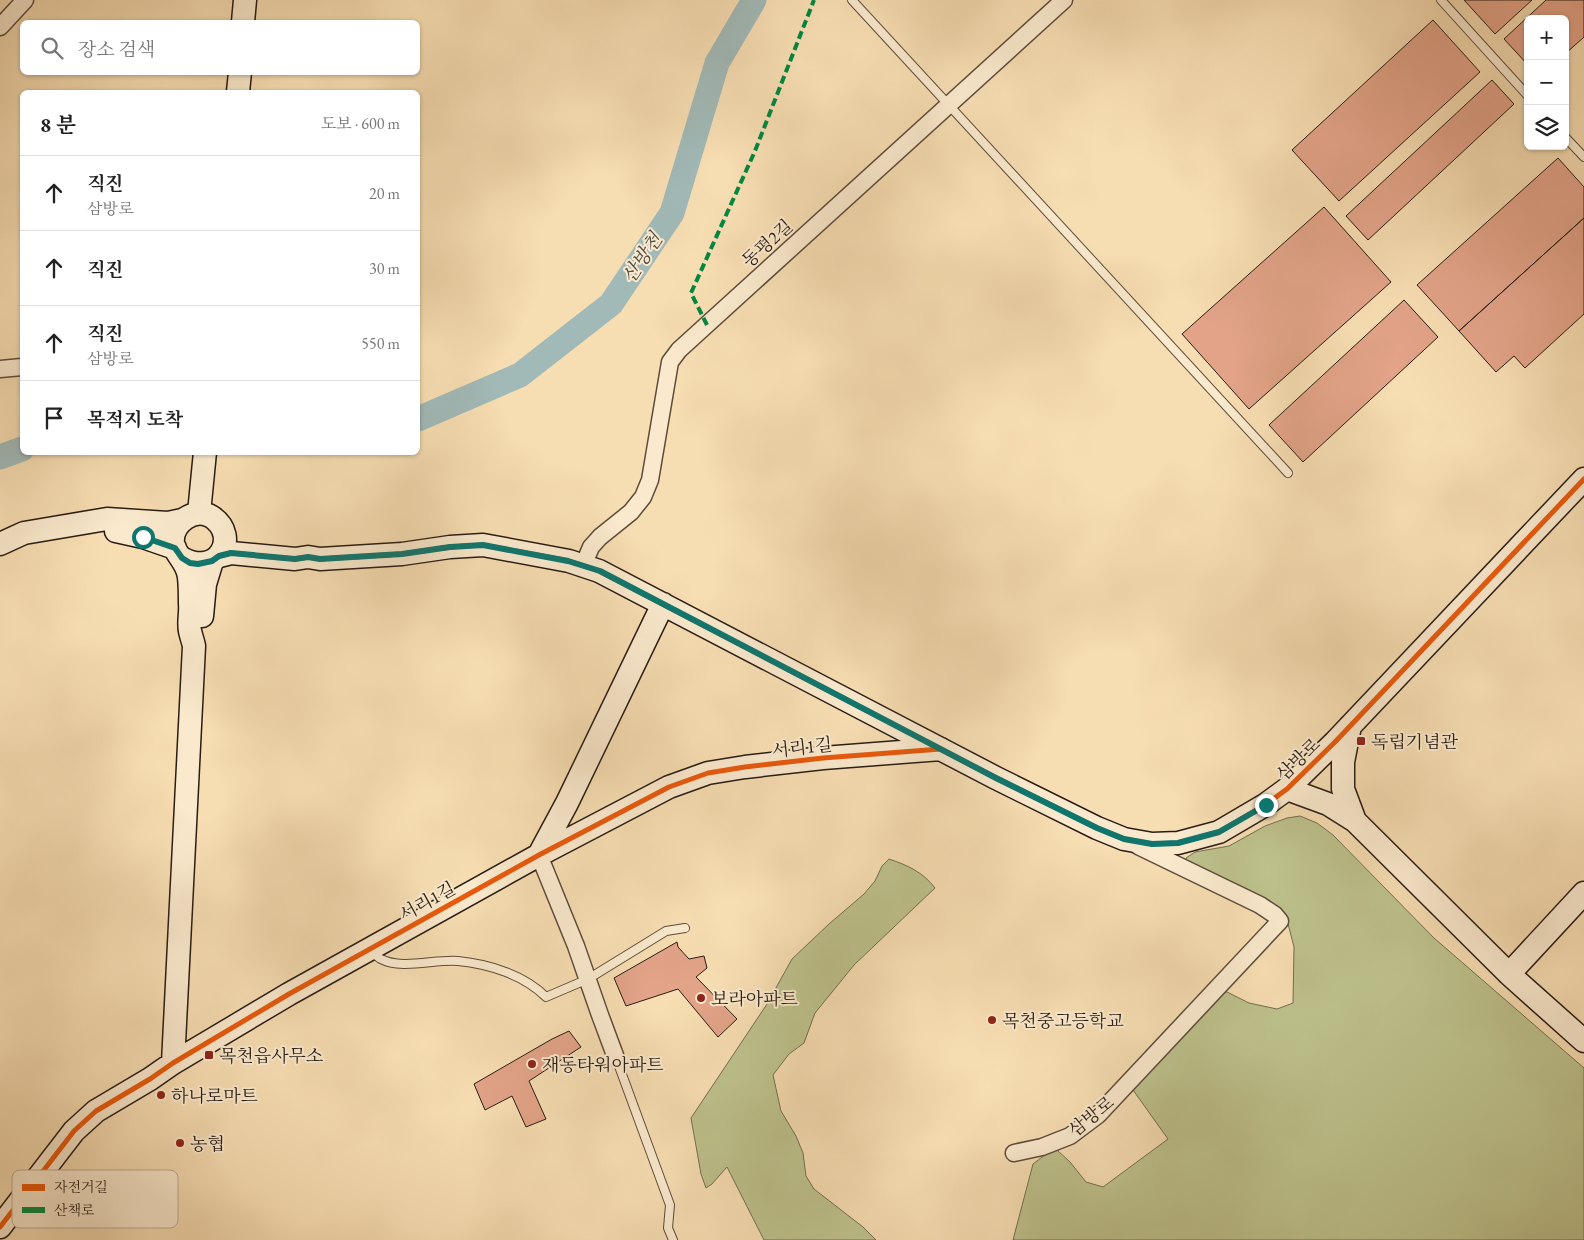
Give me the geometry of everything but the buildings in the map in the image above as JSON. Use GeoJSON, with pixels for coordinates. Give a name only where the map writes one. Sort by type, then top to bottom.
{"type":"FeatureCollection","features":[{"type":"Feature","properties":{"kind":"street"},"geometry":{"type":"LineString","coordinates":[[0,27],[25,0]]}},
{"type":"Feature","properties":{"kind":"street"},"geometry":{"type":"LineString","coordinates":[[243,20],[244,0]]}},
{"type":"Feature","properties":{"kind":"street","name":"동평2길"},"geometry":{"type":"LineString","coordinates":[[583,566],[591,547],[631,512],[643,497],[650,480],[670,362],[678,350],[1064,0]]}},
{"type":"Feature","properties":{"kind":"street"},"geometry":{"type":"LineString","coordinates":[[238,90],[240,75]]}},
{"type":"Feature","properties":{"kind":"street"},"geometry":{"type":"LineString","coordinates":[[0,369],[20,367]]}},
{"type":"Feature","properties":{"kind":"street"},"geometry":{"type":"LineString","coordinates":[[172,1063],[194,646],[189,630],[189,577],[186,566],[173,543],[174,535],[191,517],[201,490],[205,455]]}},
{"type":"Feature","properties":{"kind":"street","name":"삼방로"},"geometry":{"type":"LineString","coordinates":[[1124,839],[1152,844],[1178,843],[1219,832],[1266,805],[1287,790],[1350,726],[1584,478]]}},
{"type":"Feature","properties":{"kind":"street"},"geometry":{"type":"LineString","coordinates":[[0,544],[24,533],[107,519],[168,523],[191,517],[212,517],[222,530],[225,538],[224,546],[215,558],[205,584],[201,633],[194,646]]}},
{"type":"Feature","properties":{"kind":"street"},"geometry":{"type":"LineString","coordinates":[[91,523],[106,530],[128,533],[179,553],[190,563],[198,564],[215,558]]}},
{"type":"Feature","properties":{"kind":"street","name":"삼방로"},"geometry":{"type":"LineString","coordinates":[[222,530],[234,537],[260,544],[295,548],[308,557]]}},
{"type":"Feature","properties":{"kind":"street","name":"삼방로"},"geometry":{"type":"LineString","coordinates":[[215,558],[231,553],[295,559],[308,557],[320,559],[402,554],[450,547],[483,545],[568,561],[600,571],[941,749],[1097,828],[1124,839],[1260,905],[1275,915],[1280,921],[1098,1115],[1070,1136],[1042,1147],[1014,1153]]}},
{"type":"Feature","properties":{"kind":"street"},"geometry":{"type":"LineString","coordinates":[[616,1058],[576,946],[539,855],[567,803],[663,604]]}},
{"type":"Feature","properties":{"kind":"street"},"geometry":{"type":"LineString","coordinates":[[1350,726],[1342,762],[1344,789],[1354,820]]}},
{"type":"Feature","properties":{"kind":"street","name":"서리1길"},"geometry":{"type":"LineString","coordinates":[[44,1170],[74,1131],[96,1111],[172,1063],[369,949],[539,855],[669,787],[708,773],[823,758],[941,749]]}},
{"type":"Feature","properties":{"kind":"street"},"geometry":{"type":"LineString","coordinates":[[1287,790],[1328,804],[1354,820],[1509,974],[1584,1041]]}},
{"type":"Feature","properties":{"kind":"street"},"geometry":{"type":"LineString","coordinates":[[1509,974],[1584,893]]}},
{"type":"Feature","properties":{"kind":"street","name":"서리1길"},"geometry":{"type":"LineString","coordinates":[[0,1227],[12,1211]]}},
{"type":"Feature","properties":{"kind":"lane"},"geometry":{"type":"LineString","coordinates":[[852,0],[1288,473]]}},
{"type":"Feature","properties":{"kind":"lane"},"geometry":{"type":"LineString","coordinates":[[1441,0],[1524,92]]}},
{"type":"Feature","properties":{"kind":"lane"},"geometry":{"type":"LineString","coordinates":[[1569,141],[1584,158]]}},
{"type":"Feature","properties":{"kind":"lane"},"geometry":{"type":"LineString","coordinates":[[369,949],[381,959],[401,964],[458,961],[495,968],[536,987],[546,997],[588,979],[666,931],[685,928]]}},
{"type":"Feature","properties":{"kind":"lane"},"geometry":{"type":"LineString","coordinates":[[616,1058],[670,1205],[668,1228],[673,1240]]}},
{"type":"Feature","properties":{"kind":"green space"},"geometry":{"type":"Polygon","coordinates":[[[1300,816],[1317,823],[1333,835],[1434,938],[1584,1068],[1584,1240],[1013,1240],[1033,1164],[1050,1151],[1057,1150],[1070,1162],[1086,1182],[1103,1187],[1168,1139],[1133,1090],[1225,991],[1249,1003],[1277,1009],[1293,1003],[1294,947],[1286,916],[1186,864],[1186,858],[1195,852],[1229,846],[1265,826],[1287,818],[1300,816]]]}},
{"type":"Feature","properties":{"kind":"green space"},"geometry":{"type":"Polygon","coordinates":[[[889,859],[914,870],[935,888],[854,965],[815,1013],[804,1043],[789,1054],[773,1075],[781,1111],[796,1136],[803,1153],[806,1176],[814,1189],[863,1227],[876,1240],[764,1240],[727,1167],[706,1188],[701,1174],[691,1118],[767,1004],[792,959],[864,894],[875,881],[882,866],[889,859]]]}},
{"type":"Feature","properties":{"kind":"waterway","name":"산방천"},"geometry":{"type":"LineString","coordinates":[[420,418],[520,375],[611,304],[672,213],[717,63],[754,0]]}},
{"type":"Feature","properties":{"kind":"waterway","name":"산방천"},"geometry":{"type":"LineString","coordinates":[[0,457],[20,450]]}},
{"type":"Feature","properties":{"kind":"marked path"},"geometry":{"type":"LineString","coordinates":[[707,325],[691,293],[755,151],[814,0]]}},
{"type":"Feature","properties":{"kind":"cycle path"},"geometry":{"type":"LineString","coordinates":[[219,556],[231,553],[295,559],[308,557],[320,559],[402,554],[450,547],[483,545],[569,561],[599,571],[996,778],[1097,828],[1124,839],[1152,844],[1178,843],[1219,832],[1265,805],[1287,789],[1335,742],[1584,479]]}},
{"type":"Feature","properties":{"kind":"cycle path"},"geometry":{"type":"LineString","coordinates":[[44,1170],[74,1131],[96,1111],[173,1063],[289,994],[539,855],[669,787],[708,773],[745,767],[823,758],[941,749]]}},
{"type":"Feature","properties":{"kind":"cycle path"},"geometry":{"type":"LineString","coordinates":[[0,1227],[12,1211]]}},
{"type":"Feature","properties":{"kind":"place","name":"독립기념관"},"geometry":{"type":"Point","coordinates":[1361,741]}},
{"type":"Feature","properties":{"kind":"place","name":"보라아파트"},"geometry":{"type":"Point","coordinates":[701,998]}},
{"type":"Feature","properties":{"kind":"place","name":"목천중고등학교"},"geometry":{"type":"Point","coordinates":[992,1020]}},
{"type":"Feature","properties":{"kind":"place","name":"목천읍사무소"},"geometry":{"type":"Point","coordinates":[209,1055]}},
{"type":"Feature","properties":{"kind":"place","name":"재동타워아파트"},"geometry":{"type":"Point","coordinates":[532,1064]}},
{"type":"Feature","properties":{"kind":"place","name":"하나로마트"},"geometry":{"type":"Point","coordinates":[161,1095]}},
{"type":"Feature","properties":{"kind":"place","name":"농협"},"geometry":{"type":"Point","coordinates":[180,1143]}},
{"type":"Feature","properties":{"kind":"route"},"geometry":{"type":"LineString","coordinates":[[143,537],[175,548],[182,558],[190,563],[198,564],[207,563],[219,556],[231,553],[295,559],[308,557],[320,559],[402,554],[450,547],[483,545],[568,561],[600,571],[996,778],[1097,828],[1124,839],[1152,844],[1178,843],[1219,832],[1266,805]]}}]}
